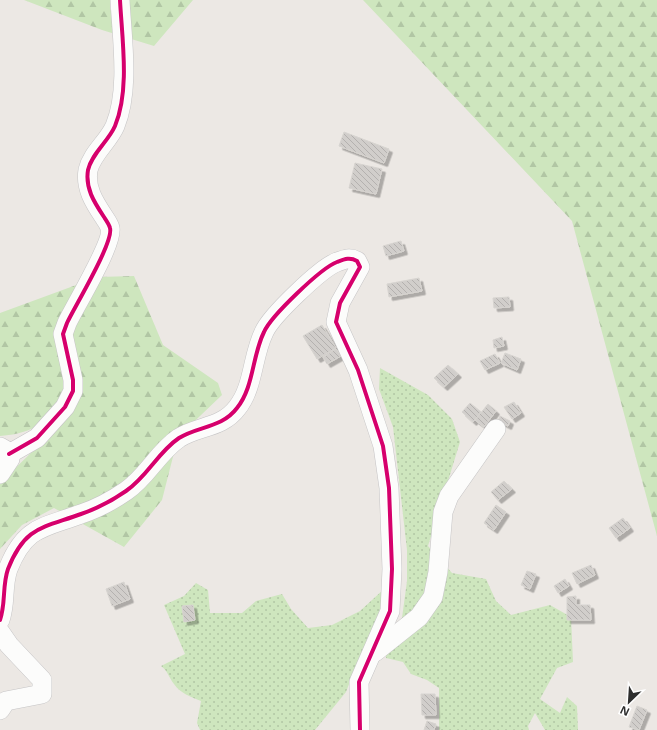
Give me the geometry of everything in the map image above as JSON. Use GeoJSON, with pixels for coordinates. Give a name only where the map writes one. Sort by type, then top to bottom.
{"type":"FeatureCollection","features":[{"type":"Feature","properties":{"kind":"street"},"geometry":{"type":"LineString","coordinates":[[0,474],[10,459],[5,450],[37,438],[66,407],[73,391],[73,380],[63,334],[66,323],[106,249],[110,234],[110,227],[92,199],[87,179],[93,157],[114,127],[119,112],[123,80],[120,0]]}},
{"type":"Feature","properties":{"kind":"street"},"geometry":{"type":"LineString","coordinates":[[0,620],[4,603],[4,584],[8,569],[18,550],[32,533],[45,525],[81,514],[122,494],[139,481],[162,453],[179,438],[188,433],[214,425],[229,416],[238,407],[245,394],[259,342],[270,322],[330,266],[345,259],[353,258],[357,261],[360,267],[340,303],[336,322],[358,370],[383,446],[389,488],[391,529],[391,600],[385,623],[359,682],[360,730]]}},
{"type":"Feature","properties":{"kind":"street"},"geometry":{"type":"LineString","coordinates":[[371,655],[419,616],[432,597],[438,572],[443,512],[449,496],[496,429]]}},
{"type":"Feature","properties":{"kind":"street"},"geometry":{"type":"LineString","coordinates":[[0,632],[9,645],[42,680],[42,694],[6,701],[0,710]]}},
{"type":"Feature","properties":{"kind":"green space"},"geometry":{"type":"Polygon","coordinates":[[[24,0],[110,0],[110,11],[115,0],[193,0],[154,46],[102,30],[24,0]]]}},
{"type":"Feature","properties":{"kind":"green space"},"geometry":{"type":"Polygon","coordinates":[[[363,0],[657,0],[657,536],[572,221],[363,0]]]}},
{"type":"Feature","properties":{"kind":"green space"},"geometry":{"type":"Polygon","coordinates":[[[134,276],[163,345],[218,383],[222,395],[178,437],[162,500],[124,547],[54,508],[22,525],[0,549],[0,483],[74,411],[70,393],[55,411],[41,424],[24,432],[0,436],[0,313],[98,277],[134,276]]]}},
{"type":"Feature","properties":{"kind":"green space"},"geometry":{"type":"Polygon","coordinates":[[[380,368],[428,395],[452,419],[460,442],[428,546],[452,573],[486,579],[496,601],[511,615],[550,605],[571,617],[573,662],[557,668],[540,699],[560,713],[567,697],[577,706],[578,730],[545,730],[535,713],[528,726],[529,730],[439,730],[439,688],[427,680],[411,674],[403,662],[386,658],[386,640],[402,618],[407,581],[407,550],[393,427],[379,389],[380,368]]]}},
{"type":"Feature","properties":{"kind":"green space"},"geometry":{"type":"Polygon","coordinates":[[[196,583],[208,590],[210,613],[242,613],[256,601],[282,594],[291,609],[308,628],[332,625],[360,611],[384,589],[378,624],[359,658],[346,692],[315,730],[200,730],[197,723],[201,701],[179,690],[161,666],[185,654],[164,605],[184,596],[196,583]]]}},
{"type":"Feature","properties":{"kind":"building"},"geometry":{"type":"Polygon","coordinates":[[[344,132],[389,149],[384,163],[339,146],[344,132]]]}},
{"type":"Feature","properties":{"kind":"building"},"geometry":{"type":"Polygon","coordinates":[[[355,163],[382,169],[376,194],[349,188],[355,163]]]}},
{"type":"Feature","properties":{"kind":"building"},"geometry":{"type":"Polygon","coordinates":[[[401,241],[404,251],[386,256],[383,246],[401,241]]]}},
{"type":"Feature","properties":{"kind":"building"},"geometry":{"type":"Polygon","coordinates":[[[419,278],[422,291],[389,297],[387,284],[419,278]]]}},
{"type":"Feature","properties":{"kind":"building"},"geometry":{"type":"Polygon","coordinates":[[[509,297],[510,307],[494,308],[493,298],[509,297]]]}},
{"type":"Feature","properties":{"kind":"building"},"geometry":{"type":"Polygon","coordinates":[[[322,325],[336,348],[317,359],[303,336],[322,325]]]}},
{"type":"Feature","properties":{"kind":"building"},"geometry":{"type":"Polygon","coordinates":[[[502,337],[504,346],[494,348],[493,340],[502,337]]]}},
{"type":"Feature","properties":{"kind":"building"},"geometry":{"type":"Polygon","coordinates":[[[336,349],[341,356],[327,364],[323,357],[336,349]]]}},
{"type":"Feature","properties":{"kind":"building"},"geometry":{"type":"Polygon","coordinates":[[[505,353],[521,359],[517,370],[501,363],[505,353]]]}},
{"type":"Feature","properties":{"kind":"building"},"geometry":{"type":"Polygon","coordinates":[[[495,354],[500,363],[485,370],[480,361],[495,354]]]}},
{"type":"Feature","properties":{"kind":"building"},"geometry":{"type":"Polygon","coordinates":[[[448,365],[458,374],[444,387],[434,378],[448,365]]]}},
{"type":"Feature","properties":{"kind":"building"},"geometry":{"type":"Polygon","coordinates":[[[514,402],[521,413],[512,419],[504,407],[514,402]]]}},
{"type":"Feature","properties":{"kind":"building"},"geometry":{"type":"Polygon","coordinates":[[[470,403],[481,412],[473,422],[462,412],[470,403]]]}},
{"type":"Feature","properties":{"kind":"building"},"geometry":{"type":"Polygon","coordinates":[[[488,404],[496,411],[484,427],[475,420],[488,404]]]}},
{"type":"Feature","properties":{"kind":"building"},"geometry":{"type":"Polygon","coordinates":[[[500,416],[510,421],[508,426],[498,421],[500,416]]]}},
{"type":"Feature","properties":{"kind":"building"},"geometry":{"type":"Polygon","coordinates":[[[504,481],[512,489],[498,500],[491,492],[504,481]]]}},
{"type":"Feature","properties":{"kind":"building"},"geometry":{"type":"Polygon","coordinates":[[[496,505],[506,512],[494,530],[484,523],[496,505]]]}},
{"type":"Feature","properties":{"kind":"building"},"geometry":{"type":"Polygon","coordinates":[[[623,518],[630,528],[616,538],[609,528],[623,518]]]}},
{"type":"Feature","properties":{"kind":"building"},"geometry":{"type":"Polygon","coordinates":[[[591,565],[595,575],[577,584],[572,573],[591,565]]]}},
{"type":"Feature","properties":{"kind":"building"},"geometry":{"type":"Polygon","coordinates":[[[527,571],[536,574],[530,589],[521,585],[527,571]]]}},
{"type":"Feature","properties":{"kind":"building"},"geometry":{"type":"Polygon","coordinates":[[[565,579],[569,586],[558,593],[554,586],[565,579]]]}},
{"type":"Feature","properties":{"kind":"building"},"geometry":{"type":"Polygon","coordinates":[[[124,582],[130,599],[112,606],[106,589],[124,582]]]}},
{"type":"Feature","properties":{"kind":"building"},"geometry":{"type":"Polygon","coordinates":[[[576,596],[576,605],[590,605],[591,620],[567,620],[567,597],[576,596]]]}},
{"type":"Feature","properties":{"kind":"building"},"geometry":{"type":"Polygon","coordinates":[[[193,605],[195,620],[184,622],[182,606],[193,605]]]}},
{"type":"Feature","properties":{"kind":"building"},"geometry":{"type":"Polygon","coordinates":[[[421,694],[435,694],[436,715],[422,715],[421,694]]]}},
{"type":"Feature","properties":{"kind":"building"},"geometry":{"type":"Polygon","coordinates":[[[637,706],[647,710],[639,730],[629,727],[637,706]]]}},
{"type":"Feature","properties":{"kind":"building"},"geometry":{"type":"Polygon","coordinates":[[[427,721],[436,724],[434,730],[424,730],[427,721]]]}},
{"type":"Feature","properties":{"kind":"cycle path"},"geometry":{"type":"LineString","coordinates":[[9,454],[37,438],[65,407],[73,391],[73,380],[63,334],[67,323],[100,260],[110,235],[110,227],[91,195],[87,177],[93,158],[112,132],[120,112],[124,81],[120,0]]}},
{"type":"Feature","properties":{"kind":"cycle path"},"geometry":{"type":"LineString","coordinates":[[0,620],[3,607],[6,575],[14,555],[21,544],[29,536],[46,526],[87,512],[116,498],[140,479],[165,450],[179,438],[217,423],[231,415],[243,400],[247,391],[260,341],[268,325],[286,304],[320,273],[337,262],[352,259],[357,261],[360,267],[340,303],[336,322],[358,370],[383,446],[389,488],[392,569],[390,611],[359,682],[360,730]]}}]}
